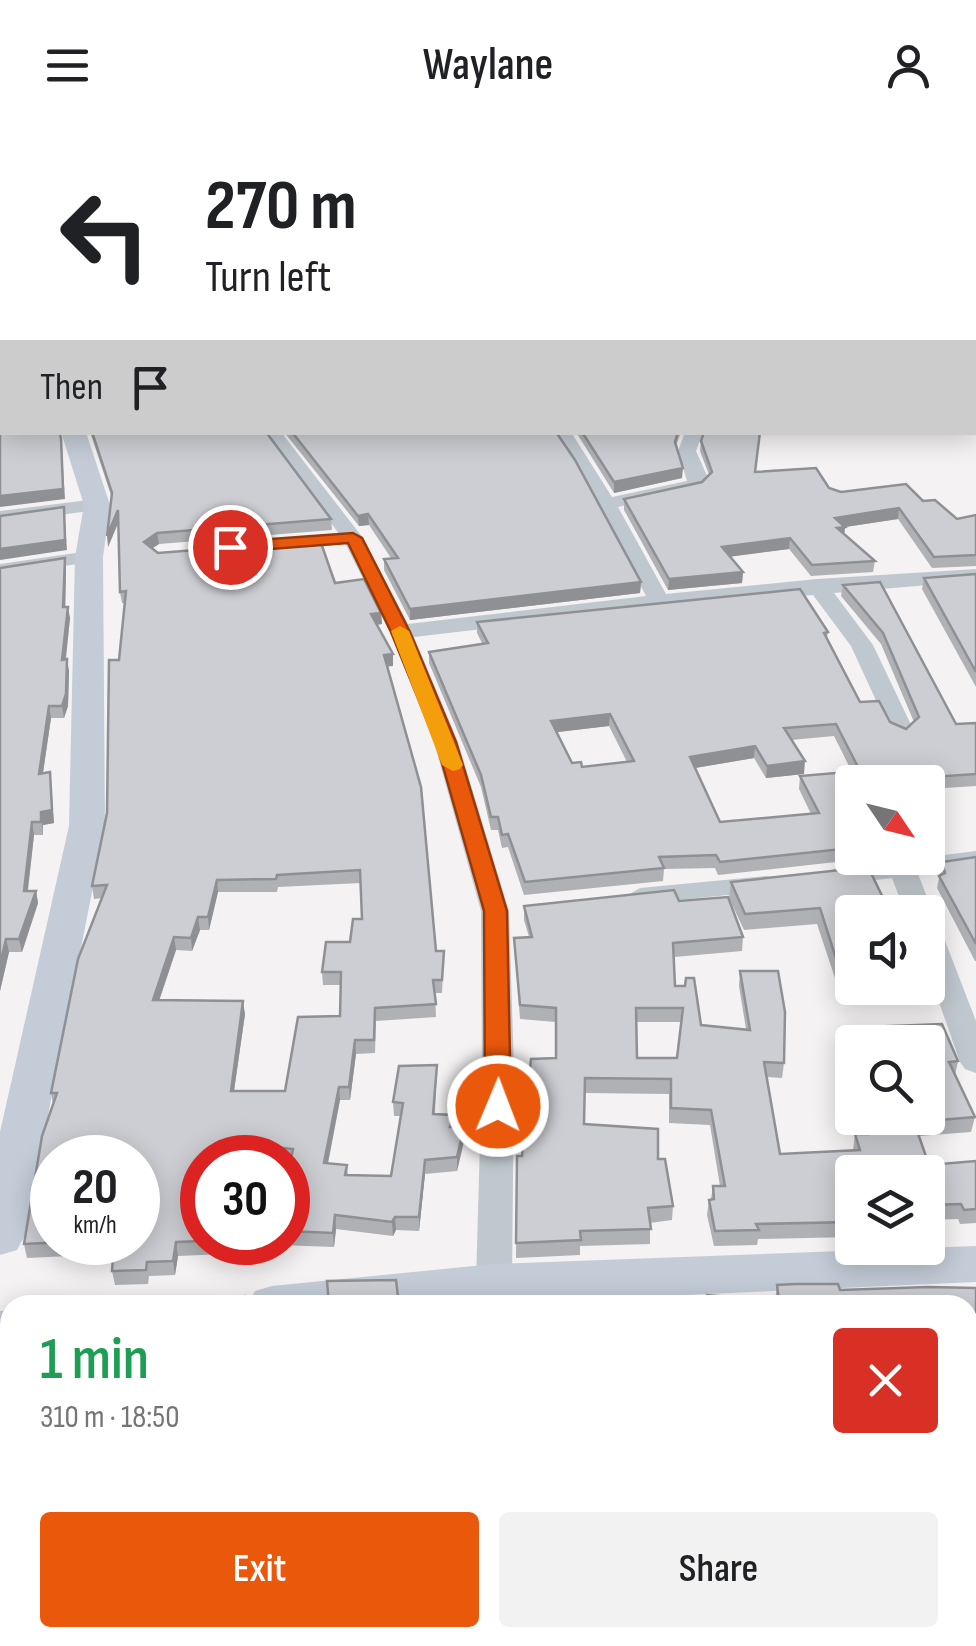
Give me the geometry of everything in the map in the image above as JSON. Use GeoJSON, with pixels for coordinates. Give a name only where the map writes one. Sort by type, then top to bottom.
{"type":"FeatureCollection","features":[{"type":"Feature","properties":{"kind":"main road"},"geometry":{"type":"LineString","coordinates":[[0,1238],[87,826],[89,557],[97,505],[74,435]]}},
{"type":"Feature","properties":{"kind":"main road"},"geometry":{"type":"LineString","coordinates":[[373,1295],[494,1283],[976,1264]]}},
{"type":"Feature","properties":{"kind":"street"},"geometry":{"type":"LineString","coordinates":[[273,435],[353,538],[400,632],[446,742],[505,910],[494,1283]]}},
{"type":"Feature","properties":{"kind":"street"},"geometry":{"type":"LineString","coordinates":[[563,435],[587,468],[659,600]]}},
{"type":"Feature","properties":{"kind":"street"},"geometry":{"type":"LineString","coordinates":[[606,504],[694,486],[698,478],[688,451],[693,435]]}},
{"type":"Feature","properties":{"kind":"street"},"geometry":{"type":"LineString","coordinates":[[0,517],[97,505]]}},
{"type":"Feature","properties":{"kind":"street"},"geometry":{"type":"LineString","coordinates":[[328,540],[353,538]]}},
{"type":"Feature","properties":{"kind":"street"},"geometry":{"type":"LineString","coordinates":[[0,570],[89,557]]}},
{"type":"Feature","properties":{"kind":"street"},"geometry":{"type":"LineString","coordinates":[[400,632],[659,600],[976,575]]}},
{"type":"Feature","properties":{"kind":"street"},"geometry":{"type":"LineString","coordinates":[[817,585],[862,645],[902,731]]}},
{"type":"Feature","properties":{"kind":"street"},"geometry":{"type":"LineString","coordinates":[[945,864],[976,860]]}},
{"type":"Feature","properties":{"kind":"street"},"geometry":{"type":"LineString","coordinates":[[612,899],[854,875]]}},
{"type":"Feature","properties":{"kind":"street"},"geometry":{"type":"LineString","coordinates":[[945,979],[976,1062]]}},
{"type":"Feature","properties":{"kind":"building"},"geometry":{"type":"Polygon","coordinates":[[[0,435],[60,435],[63,489],[0,496],[0,435]]]}},
{"type":"Feature","properties":{"kind":"building"},"geometry":{"type":"Polygon","coordinates":[[[93,435],[268,435],[331,519],[157,533],[144,542],[158,553],[320,540],[335,583],[364,579],[381,613],[371,614],[393,654],[384,655],[421,787],[436,951],[444,951],[442,980],[433,980],[436,1004],[375,1008],[374,1040],[355,1040],[349,1087],[339,1087],[324,1163],[347,1165],[345,1175],[391,1176],[403,1103],[393,1102],[399,1066],[437,1065],[433,1114],[454,1115],[450,1127],[464,1127],[457,1157],[425,1160],[419,1217],[395,1217],[392,1222],[335,1215],[333,1233],[310,1232],[310,1135],[180,1135],[180,1242],[176,1242],[173,1261],[160,1262],[160,1135],[42,1135],[57,1093],[51,1093],[78,959],[107,885],[92,886],[107,813],[109,660],[119,660],[126,591],[120,592],[118,510],[107,536],[112,493],[93,435]],[[360,870],[277,875],[276,879],[217,880],[208,917],[198,917],[191,938],[174,937],[153,1000],[243,1001],[231,1091],[285,1091],[298,1017],[340,1016],[341,972],[322,972],[326,942],[350,942],[353,919],[362,919],[360,870]]]}},
{"type":"Feature","properties":{"kind":"building"},"geometry":{"type":"Polygon","coordinates":[[[294,435],[558,435],[641,582],[410,609],[384,559],[398,558],[368,514],[358,516],[294,435]]]}},
{"type":"Feature","properties":{"kind":"building"},"geometry":{"type":"Polygon","coordinates":[[[584,435],[677,435],[675,442],[683,468],[614,482],[584,435]]]}},
{"type":"Feature","properties":{"kind":"building"},"geometry":{"type":"Polygon","coordinates":[[[703,435],[760,435],[755,472],[816,468],[829,488],[841,492],[906,484],[923,501],[935,500],[957,519],[976,515],[976,555],[934,557],[899,508],[835,518],[845,527],[837,528],[875,561],[812,565],[790,538],[722,547],[743,572],[669,579],[624,499],[702,482],[712,472],[701,441],[703,435]]]}},
{"type":"Feature","properties":{"kind":"building"},"geometry":{"type":"Polygon","coordinates":[[[64,507],[65,540],[0,549],[0,516],[64,507]]]}},
{"type":"Feature","properties":{"kind":"building"},"geometry":{"type":"Polygon","coordinates":[[[65,558],[63,607],[68,607],[62,660],[67,659],[66,694],[62,706],[49,706],[39,774],[50,772],[52,810],[41,812],[41,822],[32,822],[24,891],[36,891],[19,939],[6,939],[0,965],[0,568],[65,558]]]}},
{"type":"Feature","properties":{"kind":"building"},"geometry":{"type":"Polygon","coordinates":[[[976,574],[976,672],[924,578],[976,574]]]}},
{"type":"Feature","properties":{"kind":"building"},"geometry":{"type":"Polygon","coordinates":[[[880,582],[956,724],[976,723],[976,774],[945,776],[945,765],[857,765],[836,724],[784,728],[805,761],[767,766],[755,746],[690,757],[720,822],[819,813],[800,776],[835,773],[835,850],[720,862],[716,855],[659,857],[664,868],[525,882],[508,834],[502,835],[498,817],[491,817],[481,775],[429,652],[488,643],[477,622],[800,589],[828,632],[824,633],[860,702],[879,701],[890,722],[906,729],[919,717],[883,633],[843,585],[880,582]],[[610,714],[551,721],[572,763],[581,762],[582,767],[634,761],[610,714]]]}},
{"type":"Feature","properties":{"kind":"building"},"geometry":{"type":"Polygon","coordinates":[[[976,857],[976,944],[939,876],[945,875],[945,862],[976,857]]]}},
{"type":"Feature","properties":{"kind":"building"},"geometry":{"type":"Polygon","coordinates":[[[835,871],[835,875],[872,875],[882,895],[835,895],[835,955],[820,908],[745,914],[731,882],[835,871]]]}},
{"type":"Feature","properties":{"kind":"building"},"geometry":{"type":"Polygon","coordinates":[[[674,890],[679,901],[728,897],[743,937],[673,943],[675,986],[685,986],[686,978],[694,978],[701,1025],[750,1030],[740,971],[778,971],[785,1012],[784,1063],[764,1062],[780,1154],[860,1150],[855,1135],[919,1135],[926,1155],[835,1155],[835,1222],[756,1224],[759,1230],[715,1231],[709,1200],[714,1199],[713,1186],[725,1186],[711,1110],[671,1108],[671,1079],[585,1078],[584,1124],[658,1129],[658,1159],[665,1159],[673,1206],[648,1208],[651,1229],[580,1231],[581,1240],[516,1243],[517,1156],[522,1156],[531,1059],[556,1058],[556,1008],[520,1005],[514,938],[532,937],[524,906],[674,890]],[[636,1008],[637,1058],[677,1058],[683,1008],[636,1008]]]}},
{"type":"Feature","properties":{"kind":"building"},"geometry":{"type":"Polygon","coordinates":[[[945,1031],[958,1061],[949,1062],[975,1117],[945,1119],[945,1031]]]}},
{"type":"Feature","properties":{"kind":"building"},"geometry":{"type":"Polygon","coordinates":[[[976,1161],[976,1209],[964,1210],[961,1204],[945,1204],[945,1164],[976,1161]]]}},
{"type":"Feature","properties":{"kind":"building"},"geometry":{"type":"Polygon","coordinates":[[[30,1208],[30,1244],[24,1244],[30,1208]]]}},
{"type":"Feature","properties":{"kind":"building"},"geometry":{"type":"Polygon","coordinates":[[[112,1265],[147,1265],[146,1270],[112,1271],[112,1265]]]}},
{"type":"Feature","properties":{"kind":"building"},"geometry":{"type":"Polygon","coordinates":[[[396,1280],[398,1295],[328,1295],[327,1281],[396,1280]]]}},
{"type":"Feature","properties":{"kind":"building"},"geometry":{"type":"Polygon","coordinates":[[[838,1284],[840,1290],[976,1288],[976,1295],[778,1295],[777,1285],[838,1284]]]}},
{"type":"Feature","properties":{"kind":"slow traffic"},"geometry":{"type":"LineString","coordinates":[[400,631],[453,765]]}},
{"type":"Feature","properties":{"kind":"route"},"geometry":{"type":"LineString","coordinates":[[230,547],[353,538],[400,632],[446,742],[495,911],[498,1106]]}}]}
